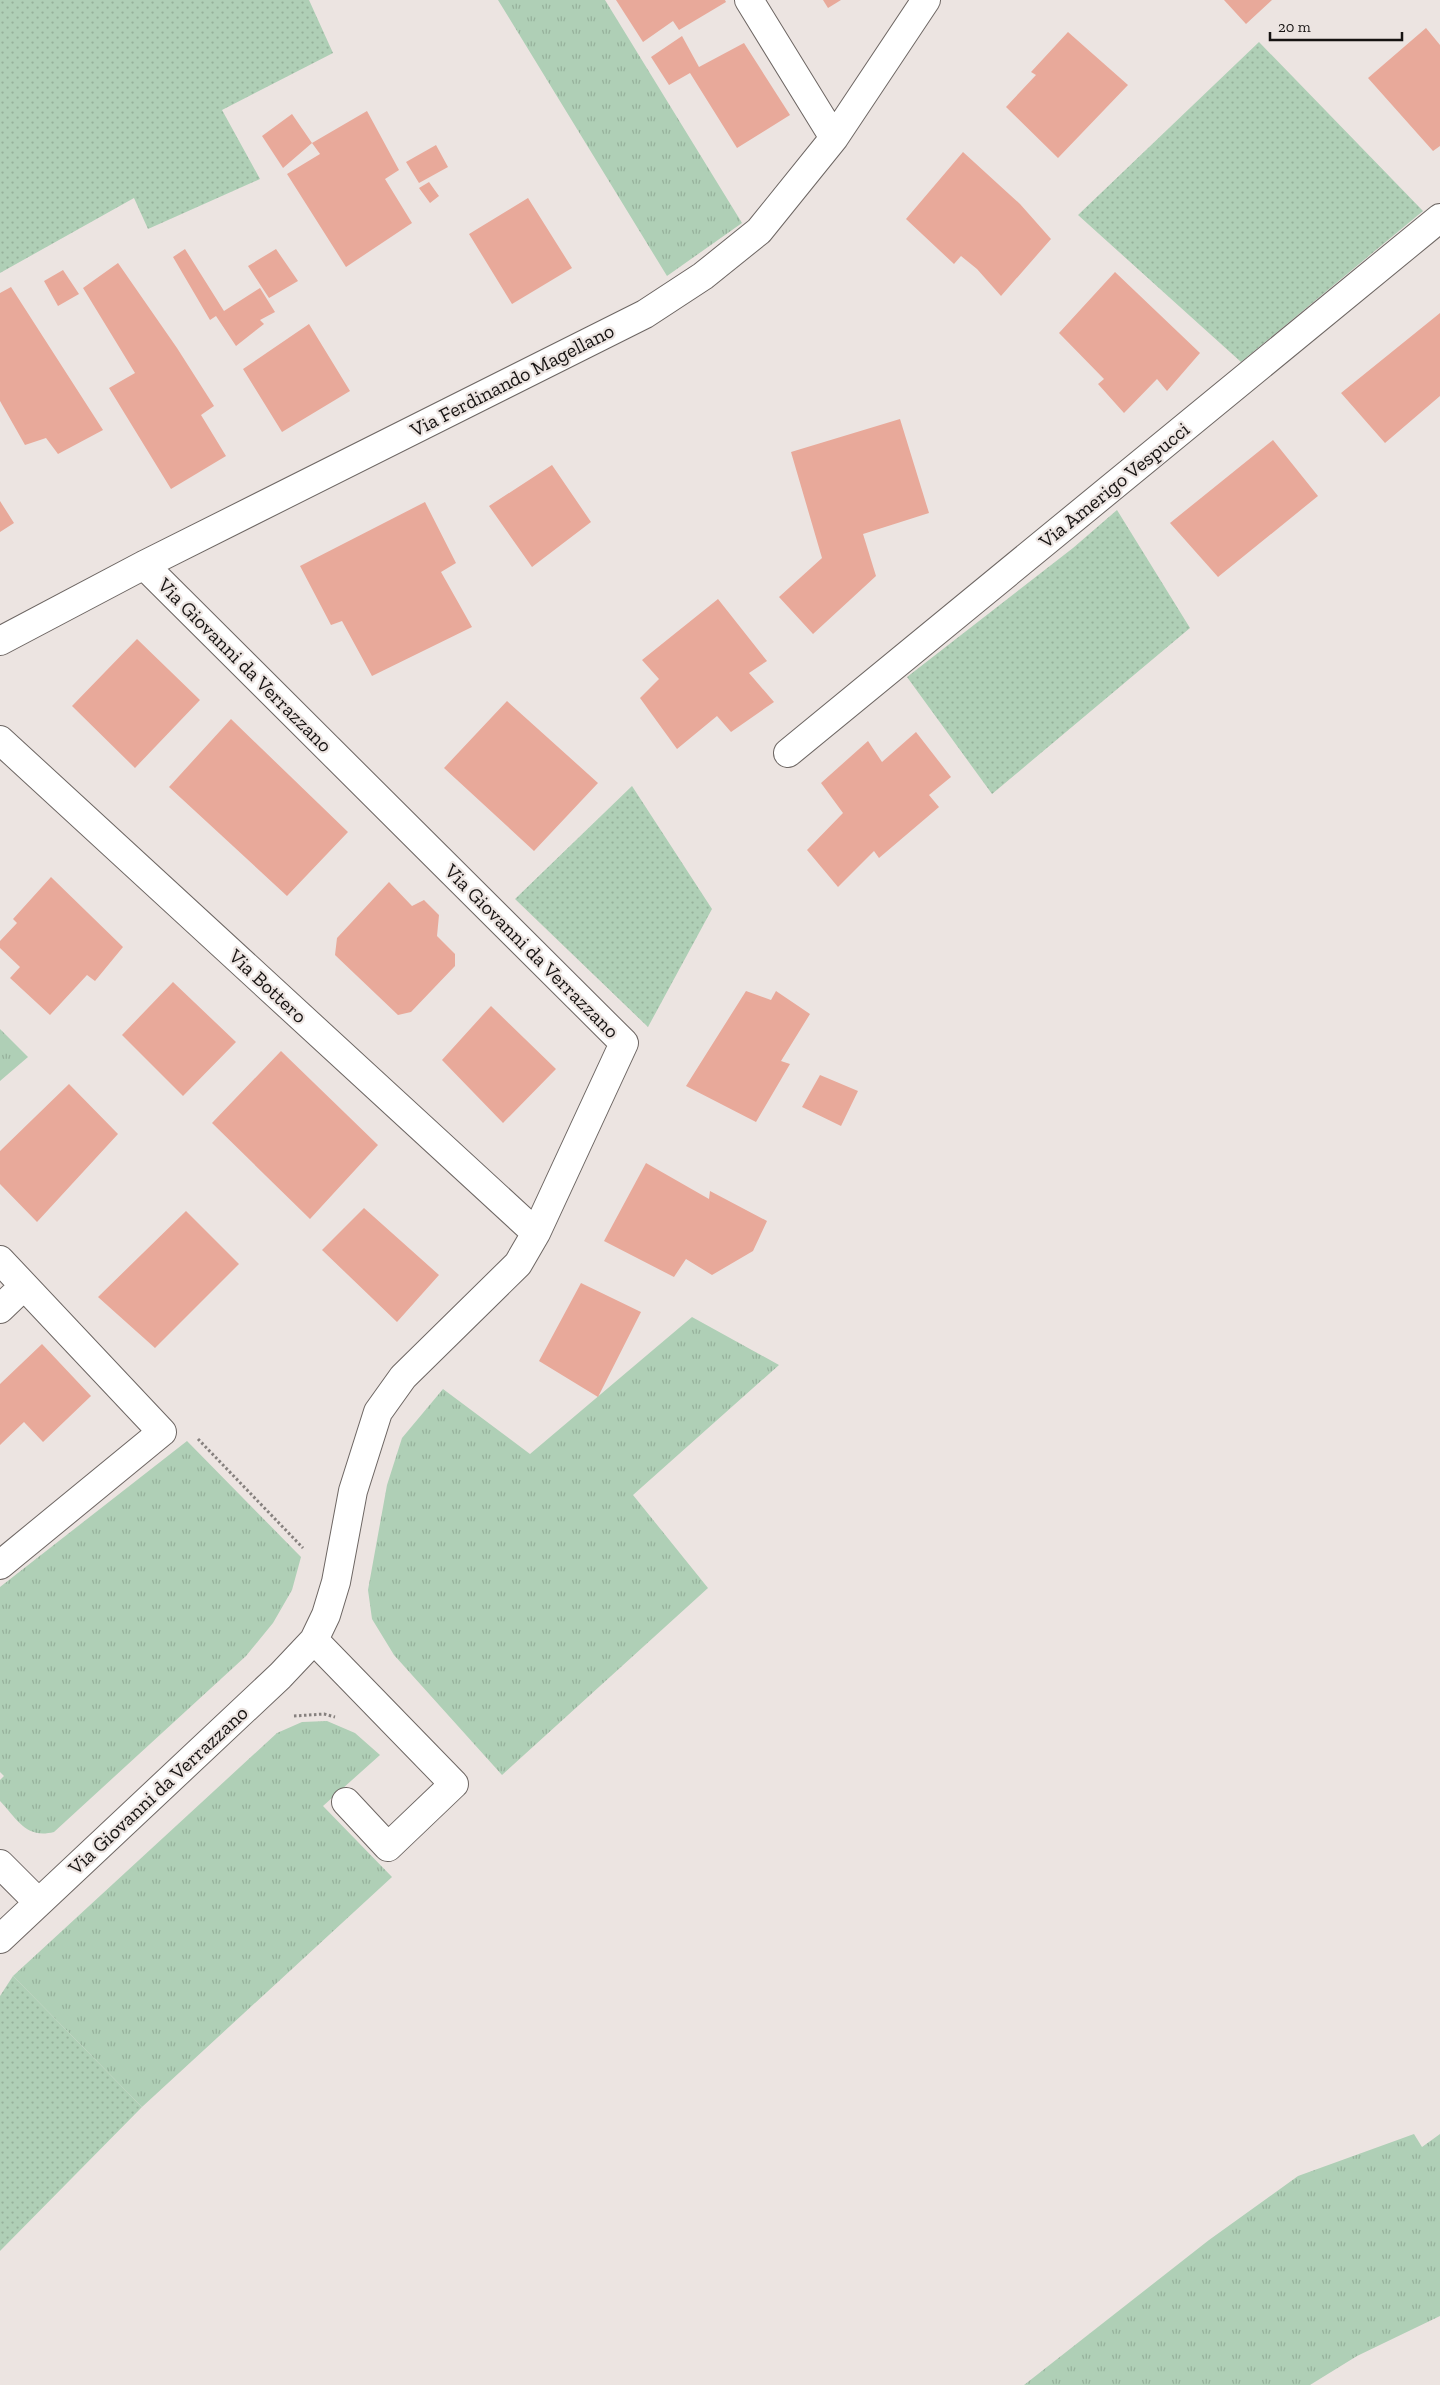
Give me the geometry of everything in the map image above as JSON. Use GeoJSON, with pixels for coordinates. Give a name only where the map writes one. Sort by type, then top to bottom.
{"type":"FeatureCollection","features":[{"type":"Feature","properties":{"kind":"street"},"geometry":{"type":"LineString","coordinates":[[749,0],[834,138]]}},
{"type":"Feature","properties":{"kind":"street","name":"Via Ferdinando Magellano"},"geometry":{"type":"LineString","coordinates":[[0,642],[144,565],[645,314],[703,276],[759,231],[834,138],[926,0]]}},
{"type":"Feature","properties":{"kind":"street","name":"Via Amerigo Vespucci"},"geometry":{"type":"LineString","coordinates":[[788,753],[1440,218]]}},
{"type":"Feature","properties":{"kind":"street","name":"Via Giovanni da Verrazzano"},"geometry":{"type":"LineString","coordinates":[[0,1939],[280,1676],[314,1640],[326,1615],[336,1582],[353,1491],[378,1412],[403,1377],[518,1264],[536,1233],[624,1043],[144,565]]}},
{"type":"Feature","properties":{"kind":"street","name":"Via Bottero"},"geometry":{"type":"LineString","coordinates":[[0,740],[536,1233]]}},
{"type":"Feature","properties":{"kind":"street"},"geometry":{"type":"LineString","coordinates":[[0,1260],[162,1432],[0,1565]]}},
{"type":"Feature","properties":{"kind":"street"},"geometry":{"type":"LineString","coordinates":[[0,1309],[24,1286]]}},
{"type":"Feature","properties":{"kind":"street"},"geometry":{"type":"LineString","coordinates":[[314,1640],[454,1784],[388,1847],[346,1802]]}},
{"type":"Feature","properties":{"kind":"street"},"geometry":{"type":"LineString","coordinates":[[0,1864],[38,1902]]}},
{"type":"Feature","properties":{"kind":"path"},"geometry":{"type":"LineString","coordinates":[[162,1432],[180,1428],[191,1432],[336,1582]]}},
{"type":"Feature","properties":{"kind":"path"},"geometry":{"type":"LineString","coordinates":[[292,1717],[324,1714],[343,1720]]}},
{"type":"Feature","properties":{"kind":"green space"},"geometry":{"type":"Polygon","coordinates":[[[0,0],[309,0],[333,53],[222,110],[260,179],[148,229],[134,198],[0,273],[0,0]]]}},
{"type":"Feature","properties":{"kind":"green space"},"geometry":{"type":"Polygon","coordinates":[[[498,0],[605,0],[742,223],[667,276],[498,0]]]}},
{"type":"Feature","properties":{"kind":"green space"},"geometry":{"type":"Polygon","coordinates":[[[1259,42],[1423,211],[1241,362],[1078,215],[1259,42]]]}},
{"type":"Feature","properties":{"kind":"green space"},"geometry":{"type":"Polygon","coordinates":[[[1117,510],[1190,628],[992,794],[907,677],[1073,548],[1117,510]]]}},
{"type":"Feature","properties":{"kind":"green space"},"geometry":{"type":"Polygon","coordinates":[[[632,786],[712,909],[648,1027],[515,899],[632,786]]]}},
{"type":"Feature","properties":{"kind":"green space"},"geometry":{"type":"Polygon","coordinates":[[[0,1029],[28,1057],[0,1081],[0,1029]]]}},
{"type":"Feature","properties":{"kind":"green space"},"geometry":{"type":"Polygon","coordinates":[[[692,1317],[779,1365],[633,1495],[708,1588],[502,1775],[394,1655],[372,1619],[368,1590],[387,1485],[402,1438],[443,1389],[530,1454],[692,1317]]]}},
{"type":"Feature","properties":{"kind":"green space"},"geometry":{"type":"Polygon","coordinates":[[[187,1441],[301,1557],[292,1590],[273,1623],[246,1656],[54,1832],[36,1833],[23,1826],[0,1801],[0,1780],[4,1776],[0,1772],[0,1587],[187,1441]]]}},
{"type":"Feature","properties":{"kind":"green space"},"geometry":{"type":"Polygon","coordinates":[[[327,1721],[355,1733],[380,1755],[323,1806],[392,1877],[142,2107],[13,1976],[277,1733],[302,1722],[327,1721]]]}},
{"type":"Feature","properties":{"kind":"green space"},"geometry":{"type":"Polygon","coordinates":[[[13,1976],[142,2107],[0,2251],[0,1996],[13,1976]]]}},
{"type":"Feature","properties":{"kind":"green space"},"geometry":{"type":"Polygon","coordinates":[[[1414,2134],[1422,2147],[1440,2134],[1440,2316],[1357,2356],[1310,2385],[1024,2385],[1209,2240],[1298,2176],[1414,2134]]]}},
{"type":"Feature","properties":{"kind":"building"},"geometry":{"type":"Polygon","coordinates":[[[616,0],[725,0],[726,2],[679,30],[673,21],[643,42],[616,0]]]}},
{"type":"Feature","properties":{"kind":"building"},"geometry":{"type":"Polygon","coordinates":[[[823,0],[841,0],[828,8],[823,0]]]}},
{"type":"Feature","properties":{"kind":"building"},"geometry":{"type":"Polygon","coordinates":[[[1224,0],[1272,0],[1246,24],[1224,0]]]}},
{"type":"Feature","properties":{"kind":"building"},"geometry":{"type":"Polygon","coordinates":[[[1426,28],[1440,45],[1440,146],[1433,151],[1368,78],[1426,28]]]}},
{"type":"Feature","properties":{"kind":"building"},"geometry":{"type":"Polygon","coordinates":[[[1068,32],[1128,85],[1058,158],[1006,107],[1036,75],[1031,72],[1068,32]]]}},
{"type":"Feature","properties":{"kind":"building"},"geometry":{"type":"Polygon","coordinates":[[[682,36],[699,67],[744,43],[790,115],[737,148],[690,73],[669,85],[651,57],[682,36]]]}},
{"type":"Feature","properties":{"kind":"building"},"geometry":{"type":"Polygon","coordinates":[[[367,111],[399,170],[385,179],[412,223],[346,267],[287,174],[320,154],[312,143],[367,111]]]}},
{"type":"Feature","properties":{"kind":"building"},"geometry":{"type":"Polygon","coordinates":[[[292,114],[312,143],[283,168],[262,136],[292,114]]]}},
{"type":"Feature","properties":{"kind":"building"},"geometry":{"type":"Polygon","coordinates":[[[436,145],[448,167],[419,183],[406,162],[436,145]]]}},
{"type":"Feature","properties":{"kind":"building"},"geometry":{"type":"Polygon","coordinates":[[[963,152],[1020,204],[1051,239],[1001,296],[977,269],[961,256],[954,264],[906,219],[963,152]]]}},
{"type":"Feature","properties":{"kind":"building"},"geometry":{"type":"Polygon","coordinates":[[[429,182],[439,196],[430,203],[419,188],[429,182]]]}},
{"type":"Feature","properties":{"kind":"building"},"geometry":{"type":"Polygon","coordinates":[[[528,198],[572,268],[512,304],[469,234],[528,198]]]}},
{"type":"Feature","properties":{"kind":"building"},"geometry":{"type":"Polygon","coordinates":[[[185,249],[224,311],[260,288],[275,312],[260,320],[264,324],[236,346],[216,316],[210,320],[173,257],[185,249]]]}},
{"type":"Feature","properties":{"kind":"building"},"geometry":{"type":"Polygon","coordinates":[[[276,249],[298,281],[269,298],[248,266],[276,249]]]}},
{"type":"Feature","properties":{"kind":"building"},"geometry":{"type":"Polygon","coordinates":[[[118,263],[177,348],[214,406],[201,415],[226,456],[171,489],[109,388],[135,373],[83,288],[118,263]]]}},
{"type":"Feature","properties":{"kind":"building"},"geometry":{"type":"Polygon","coordinates":[[[63,270],[79,294],[58,306],[44,281],[63,270]]]}},
{"type":"Feature","properties":{"kind":"building"},"geometry":{"type":"Polygon","coordinates":[[[1115,272],[1200,353],[1167,391],[1157,379],[1124,413],[1098,384],[1104,379],[1059,333],[1115,272]]]}},
{"type":"Feature","properties":{"kind":"building"},"geometry":{"type":"Polygon","coordinates":[[[11,287],[103,430],[58,454],[46,438],[25,445],[0,401],[0,293],[11,287]]]}},
{"type":"Feature","properties":{"kind":"building"},"geometry":{"type":"Polygon","coordinates":[[[1440,313],[1440,396],[1385,443],[1341,393],[1440,313]]]}},
{"type":"Feature","properties":{"kind":"building"},"geometry":{"type":"Polygon","coordinates":[[[309,324],[350,391],[282,432],[243,369],[309,324]]]}},
{"type":"Feature","properties":{"kind":"building"},"geometry":{"type":"Polygon","coordinates":[[[900,419],[929,513],[863,534],[876,576],[813,634],[779,597],[822,558],[791,452],[900,419]]]}},
{"type":"Feature","properties":{"kind":"building"},"geometry":{"type":"Polygon","coordinates":[[[1273,440],[1318,496],[1218,577],[1170,523],[1273,440]]]}},
{"type":"Feature","properties":{"kind":"building"},"geometry":{"type":"Polygon","coordinates":[[[552,465],[591,522],[532,567],[489,506],[552,465]]]}},
{"type":"Feature","properties":{"kind":"building"},"geometry":{"type":"Polygon","coordinates":[[[0,501],[14,523],[0,532],[0,501]]]}},
{"type":"Feature","properties":{"kind":"building"},"geometry":{"type":"Polygon","coordinates":[[[425,502],[456,563],[441,572],[472,627],[372,676],[342,621],[331,625],[300,566],[425,502]]]}},
{"type":"Feature","properties":{"kind":"building"},"geometry":{"type":"Polygon","coordinates":[[[718,599],[767,661],[749,673],[774,702],[731,732],[717,716],[677,749],[640,698],[659,679],[642,660],[718,599]]]}},
{"type":"Feature","properties":{"kind":"building"},"geometry":{"type":"Polygon","coordinates":[[[137,639],[200,700],[135,768],[72,706],[137,639]]]}},
{"type":"Feature","properties":{"kind":"building"},"geometry":{"type":"Polygon","coordinates":[[[507,701],[598,783],[534,851],[444,768],[507,701]]]}},
{"type":"Feature","properties":{"kind":"building"},"geometry":{"type":"Polygon","coordinates":[[[231,719],[348,832],[287,896],[169,787],[231,719]]]}},
{"type":"Feature","properties":{"kind":"building"},"geometry":{"type":"Polygon","coordinates":[[[916,732],[951,777],[929,795],[939,807],[879,858],[874,851],[838,887],[807,850],[843,813],[821,783],[868,741],[882,762],[916,732]]]}},
{"type":"Feature","properties":{"kind":"building"},"geometry":{"type":"Polygon","coordinates":[[[51,877],[123,947],[95,981],[87,975],[50,1015],[10,978],[20,967],[0,948],[0,941],[17,923],[13,919],[51,877]]]}},
{"type":"Feature","properties":{"kind":"building"},"geometry":{"type":"Polygon","coordinates":[[[389,882],[412,906],[424,900],[439,915],[437,936],[455,954],[455,966],[411,1012],[398,1015],[335,955],[337,938],[389,882]]]}},
{"type":"Feature","properties":{"kind":"building"},"geometry":{"type":"Polygon","coordinates":[[[173,982],[236,1042],[183,1096],[122,1035],[173,982]]]}},
{"type":"Feature","properties":{"kind":"building"},"geometry":{"type":"Polygon","coordinates":[[[746,991],[771,1000],[776,991],[810,1014],[781,1061],[790,1064],[756,1122],[686,1086],[746,991]]]}},
{"type":"Feature","properties":{"kind":"building"},"geometry":{"type":"Polygon","coordinates":[[[491,1006],[556,1069],[503,1123],[442,1060],[491,1006]]]}},
{"type":"Feature","properties":{"kind":"building"},"geometry":{"type":"Polygon","coordinates":[[[281,1051],[378,1145],[310,1219],[212,1123],[281,1051]]]}},
{"type":"Feature","properties":{"kind":"building"},"geometry":{"type":"Polygon","coordinates":[[[820,1075],[858,1091],[841,1126],[802,1107],[820,1075]]]}},
{"type":"Feature","properties":{"kind":"building"},"geometry":{"type":"Polygon","coordinates":[[[69,1084],[118,1134],[37,1222],[0,1184],[0,1151],[69,1084]]]}},
{"type":"Feature","properties":{"kind":"building"},"geometry":{"type":"Polygon","coordinates":[[[646,1163],[709,1199],[710,1191],[767,1221],[753,1251],[712,1275],[686,1259],[674,1277],[604,1241],[646,1163]]]}},
{"type":"Feature","properties":{"kind":"building"},"geometry":{"type":"Polygon","coordinates":[[[364,1208],[439,1275],[397,1322],[322,1250],[364,1208]]]}},
{"type":"Feature","properties":{"kind":"building"},"geometry":{"type":"Polygon","coordinates":[[[186,1211],[239,1264],[155,1348],[98,1297],[186,1211]]]}},
{"type":"Feature","properties":{"kind":"building"},"geometry":{"type":"Polygon","coordinates":[[[581,1283],[641,1312],[598,1397],[539,1361],[581,1283]]]}},
{"type":"Feature","properties":{"kind":"building"},"geometry":{"type":"Polygon","coordinates":[[[42,1344],[91,1396],[43,1442],[24,1422],[0,1445],[0,1384],[42,1344]]]}}]}
